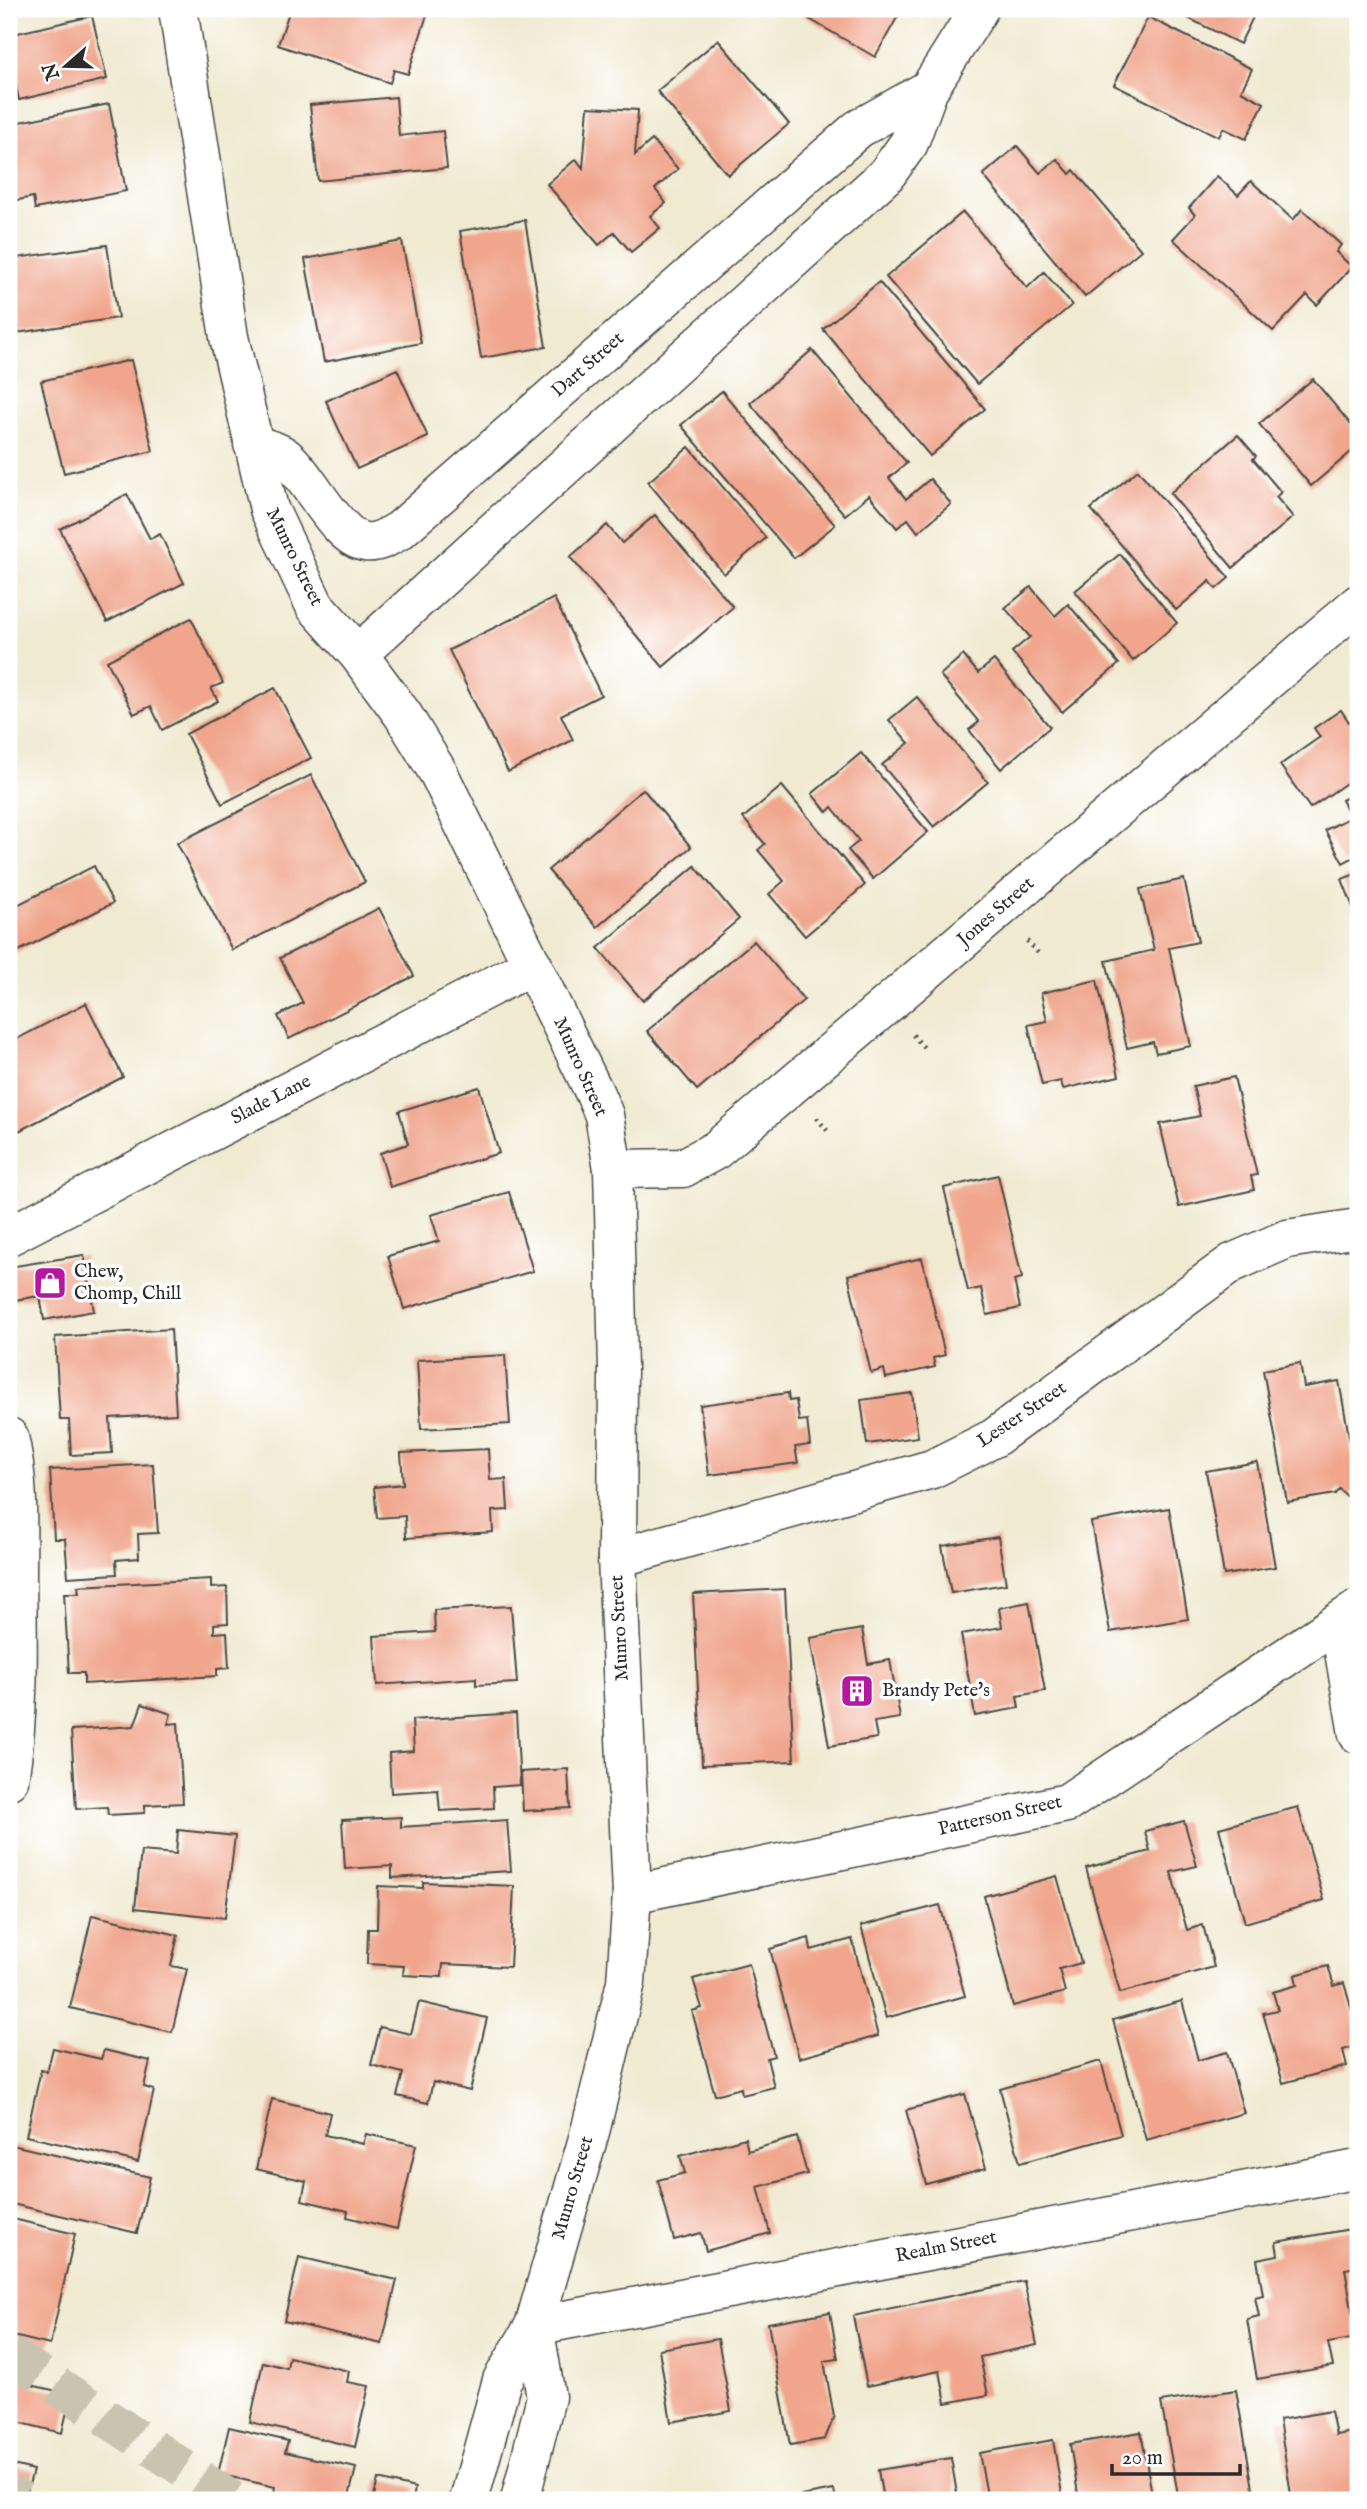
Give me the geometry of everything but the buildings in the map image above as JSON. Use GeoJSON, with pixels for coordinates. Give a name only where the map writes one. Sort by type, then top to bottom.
{"type":"FeatureCollection","features":[{"type":"Feature","properties":{"kind":"street","name":"Munro Street"},"geometry":{"type":"LineString","coordinates":[[177,9],[229,337],[269,509],[315,606],[358,654],[402,715],[439,774],[600,1104],[609,1138],[613,1169],[618,1368],[617,1558],[632,1894],[625,1982],[591,2128],[534,2326],[502,2380],[468,2500]]}},
{"type":"Feature","properties":{"kind":"street","name":"Dart Street"},"geometry":{"type":"LineString","coordinates":[[358,654],[886,174],[909,143],[929,89],[979,9]]}},
{"type":"Feature","properties":{"kind":"street","name":"Dart Street"},"geometry":{"type":"LineString","coordinates":[[253,444],[282,455],[298,470],[349,536],[365,542],[385,539],[400,530],[858,129],[929,89]]}},
{"type":"Feature","properties":{"kind":"street","name":"Jones Street"},"geometry":{"type":"LineString","coordinates":[[613,1169],[683,1168],[716,1150],[1358,604]]}},
{"type":"Feature","properties":{"kind":"street","name":"Slade Lane"},"geometry":{"type":"LineString","coordinates":[[9,1236],[533,965]]}},
{"type":"Feature","properties":{"kind":"street","name":"Lester Street"},"geometry":{"type":"LineString","coordinates":[[617,1558],[932,1469],[994,1438],[1232,1263],[1287,1239],[1358,1227]]}},
{"type":"Feature","properties":{"kind":"street"},"geometry":{"type":"LineString","coordinates":[[9,1437],[15,1467],[18,1619],[15,1735],[9,1780]]}},
{"type":"Feature","properties":{"kind":"street"},"geometry":{"type":"LineString","coordinates":[[1348,1616],[1358,1734]]}},
{"type":"Feature","properties":{"kind":"street","name":"Patterson Street"},"geometry":{"type":"LineString","coordinates":[[632,1894],[1067,1803],[1348,1616]]}},
{"type":"Feature","properties":{"kind":"street","name":"Realm Street"},"geometry":{"type":"LineString","coordinates":[[534,2326],[1358,2169]]}},
{"type":"Feature","properties":{"kind":"street","name":"Munro Street"},"geometry":{"type":"LineString","coordinates":[[520,2500],[546,2396],[534,2326]]}},
{"type":"Feature","properties":{"kind":"tunnel"},"geometry":{"type":"LineString","coordinates":[[9,2354],[232,2500]]}},
{"type":"Feature","properties":{"kind":"tunnel"},"geometry":{"type":"LineString","coordinates":[[9,2492],[21,2500]]}},
{"type":"Feature","properties":{"kind":"place","name":"Chew, Chomp, Chill"},"geometry":{"type":"Point","coordinates":[50,1283]}},
{"type":"Feature","properties":{"kind":"place","name":"Brandy Pete's"},"geometry":{"type":"Point","coordinates":[857,1691]}}]}
